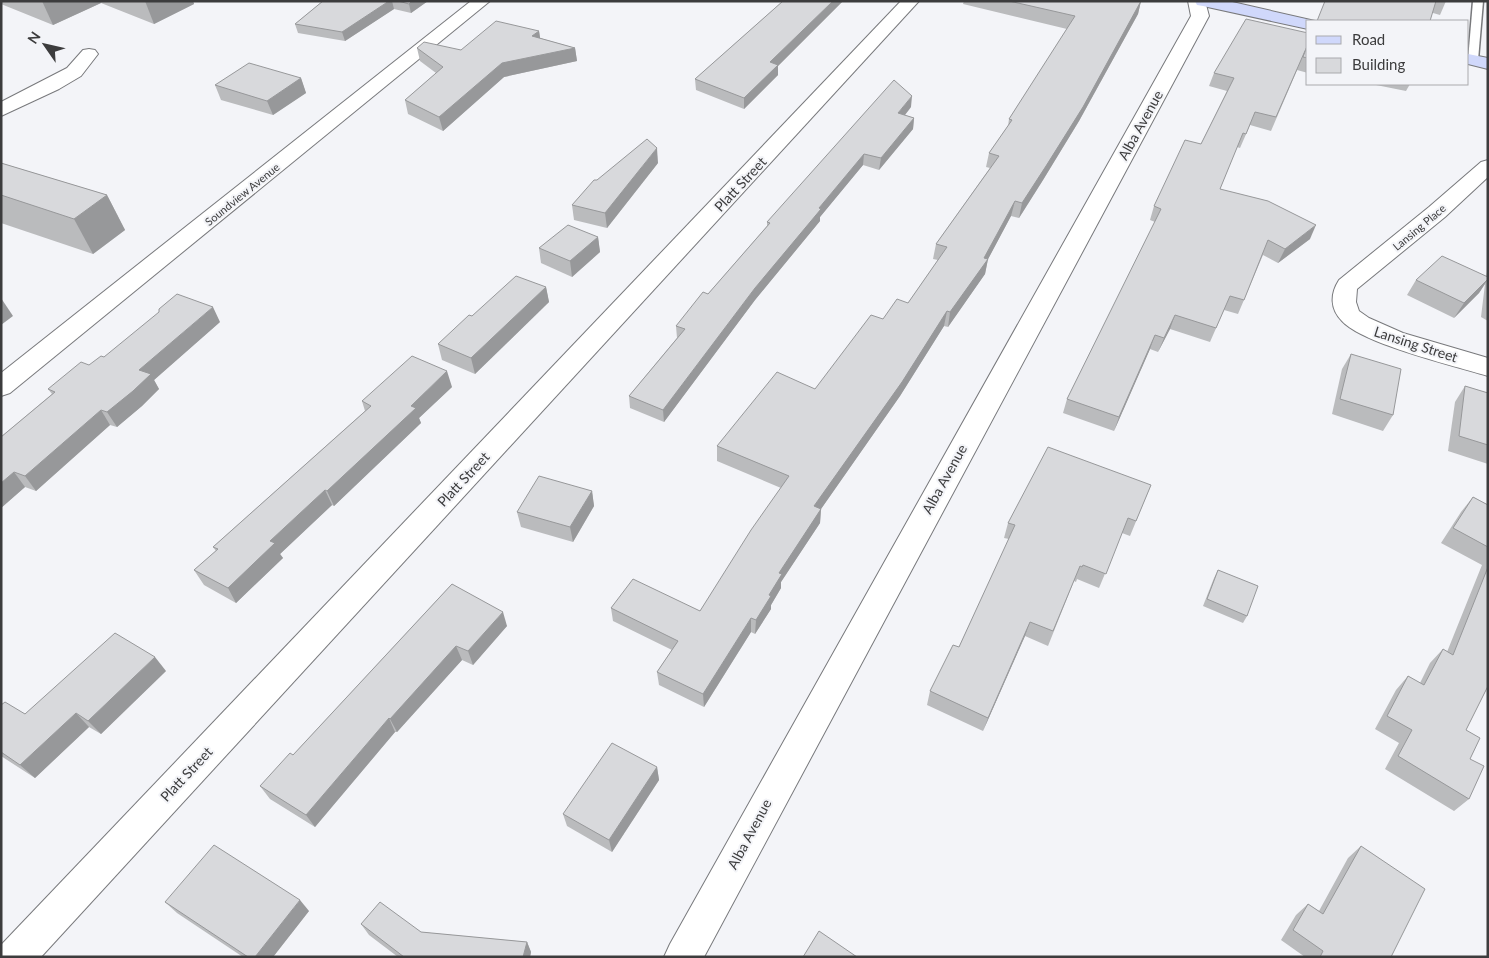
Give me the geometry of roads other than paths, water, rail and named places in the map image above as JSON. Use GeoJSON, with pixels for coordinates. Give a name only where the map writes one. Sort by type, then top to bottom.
{"type":"FeatureCollection","features":[{"type":"Feature","properties":{"kind":"main road"},"geometry":{"type":"LineString","coordinates":[[1202,1],[1306,24]]}},
{"type":"Feature","properties":{"kind":"street","name":"Soundview Avenue"},"geometry":{"type":"LineString","coordinates":[[1,386],[482,1]]}},
{"type":"Feature","properties":{"kind":"street","name":"Platt Street"},"geometry":{"type":"LineString","coordinates":[[15,957],[911,1]]}},
{"type":"Feature","properties":{"kind":"street","name":"Alba Avenue"},"geometry":{"type":"LineString","coordinates":[[683,957],[767,800],[1200,16],[1196,1]]}},
{"type":"Feature","properties":{"kind":"street"},"geometry":{"type":"LineString","coordinates":[[1,110],[74,72],[89,54]]}},
{"type":"Feature","properties":{"kind":"street","name":"Lansing Place"},"geometry":{"type":"LineString","coordinates":[[1347,285],[1437,212],[1488,166]]}},
{"type":"Feature","properties":{"kind":"street","name":"Lansing Street"},"geometry":{"type":"LineString","coordinates":[[1347,285],[1343,293],[1344,304],[1350,317],[1372,331],[1488,367]]}},
{"type":"Feature","properties":{"kind":"lane"},"geometry":{"type":"LineString","coordinates":[[1476,61],[1478,1]]}}]}
